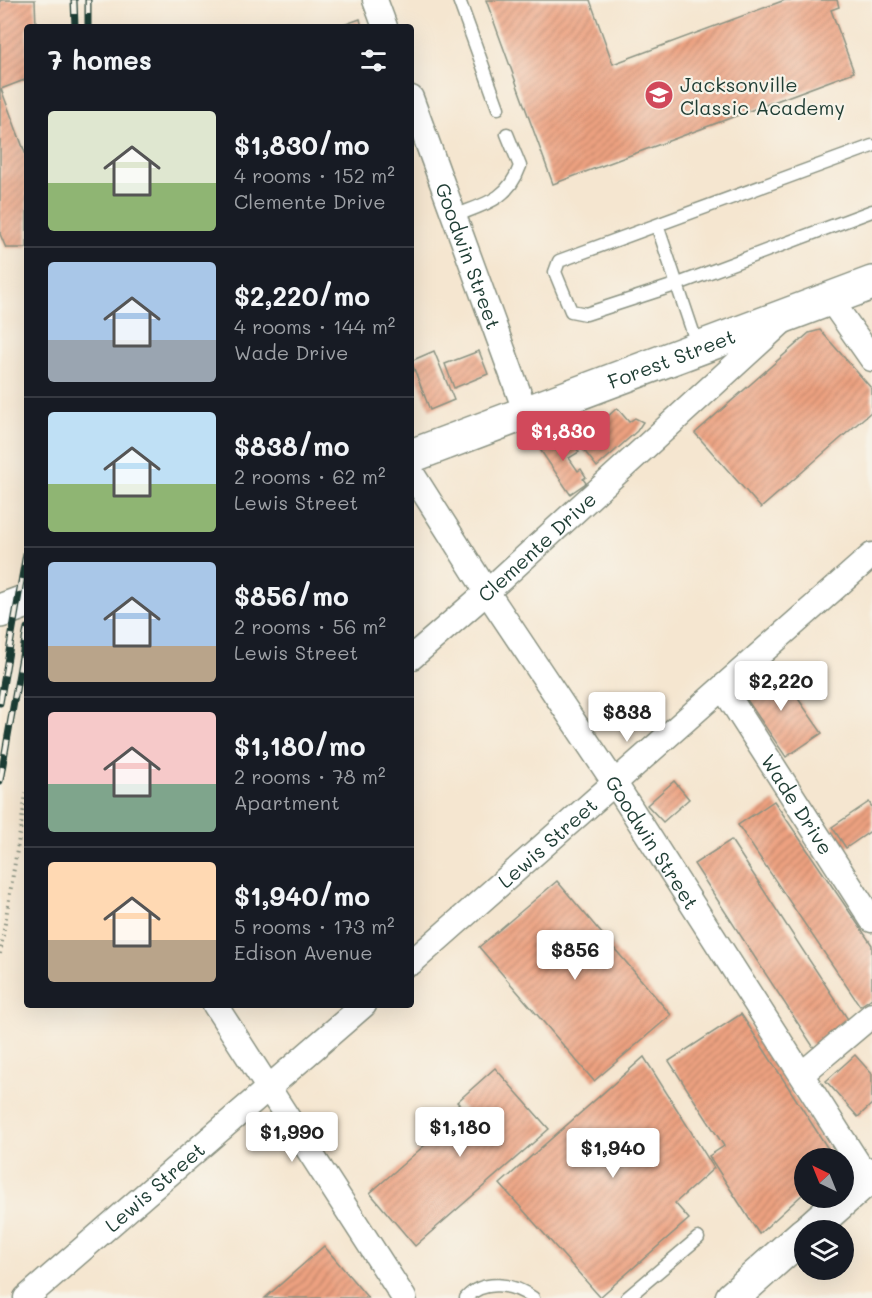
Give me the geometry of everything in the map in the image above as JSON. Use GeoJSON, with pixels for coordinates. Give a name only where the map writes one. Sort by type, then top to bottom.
{"type":"FeatureCollection","features":[{"type":"Feature","properties":{"kind":"street"},"geometry":{"type":"LineString","coordinates":[[375,0],[384,24]]}},
{"type":"Feature","properties":{"kind":"street","name":"Goodwin Street"},"geometry":{"type":"LineString","coordinates":[[414,106],[526,413]]}},
{"type":"Feature","properties":{"kind":"street","name":"Forest Street"},"geometry":{"type":"LineString","coordinates":[[414,455],[872,283]]}},
{"type":"Feature","properties":{"kind":"street","name":"Forest Street"},"geometry":{"type":"LineString","coordinates":[[830,299],[872,289]]}},
{"type":"Feature","properties":{"kind":"street"},"geometry":{"type":"LineString","coordinates":[[830,299],[872,359]]}},
{"type":"Feature","properties":{"kind":"street","name":"Clemente Drive"},"geometry":{"type":"LineString","coordinates":[[414,655],[487,592],[794,312]]}},
{"type":"Feature","properties":{"kind":"street","name":"Goodwin Street"},"geometry":{"type":"LineString","coordinates":[[414,477],[870,1179]]}},
{"type":"Feature","properties":{"kind":"street","name":"Lewis Street"},"geometry":{"type":"LineString","coordinates":[[414,960],[872,555]]}},
{"type":"Feature","properties":{"kind":"street"},"geometry":{"type":"LineString","coordinates":[[0,611],[24,602]]}},
{"type":"Feature","properties":{"kind":"street","name":"Wade Drive"},"geometry":{"type":"LineString","coordinates":[[723,688],[872,920]]}},
{"type":"Feature","properties":{"kind":"street"},"geometry":{"type":"LineString","coordinates":[[217,1008],[404,1298]]}},
{"type":"Feature","properties":{"kind":"street","name":"Lewis Street"},"geometry":{"type":"LineString","coordinates":[[27,1298],[361,1008]]}},
{"type":"Feature","properties":{"kind":"street"},"geometry":{"type":"LineString","coordinates":[[802,1074],[872,1015]]}},
{"type":"Feature","properties":{"kind":"street"},"geometry":{"type":"LineString","coordinates":[[820,1220],[870,1179]]}},
{"type":"Feature","properties":{"kind":"street"},"geometry":{"type":"LineString","coordinates":[[732,1298],[794,1243]]}},
{"type":"Feature","properties":{"kind":"lane"},"geometry":{"type":"LineString","coordinates":[[459,0],[498,108]]}},
{"type":"Feature","properties":{"kind":"lane"},"geometry":{"type":"LineString","coordinates":[[454,216],[497,199],[514,183],[520,166],[507,134]]}},
{"type":"Feature","properties":{"kind":"lane"},"geometry":{"type":"LineString","coordinates":[[872,146],[559,261],[555,272],[571,311],[586,314],[678,284],[872,211]]}},
{"type":"Feature","properties":{"kind":"lane"},"geometry":{"type":"LineString","coordinates":[[657,225],[699,348]]}},
{"type":"Feature","properties":{"kind":"lane"},"geometry":{"type":"LineString","coordinates":[[627,1298],[698,1238]]}},
{"type":"Feature","properties":{"kind":"lane"},"geometry":{"type":"LineString","coordinates":[[466,1298],[482,1285],[501,1285],[526,1293],[532,1298]]}},
{"type":"Feature","properties":{"kind":"path"},"geometry":{"type":"LineString","coordinates":[[0,954],[24,807]]}},
{"type":"Feature","properties":{"kind":"building"},"geometry":{"type":"Polygon","coordinates":[[[0,0],[35,0],[36,24],[24,24],[24,80],[1,89],[24,150],[24,248],[6,248],[0,234],[0,0]]]}},
{"type":"Feature","properties":{"kind":"building"},"geometry":{"type":"Polygon","coordinates":[[[486,0],[590,0],[613,64],[785,0],[837,0],[839,7],[831,10],[854,72],[553,184],[486,0]]]}},
{"type":"Feature","properties":{"kind":"building"},"geometry":{"type":"Polygon","coordinates":[[[360,19],[361,24],[346,24],[360,19]]]}},
{"type":"Feature","properties":{"kind":"building"},"geometry":{"type":"Polygon","coordinates":[[[820,330],[872,389],[872,411],[761,508],[695,433],[809,333],[820,330]]]}},
{"type":"Feature","properties":{"kind":"building"},"geometry":{"type":"Polygon","coordinates":[[[434,351],[454,400],[430,410],[414,369],[414,360],[434,351]]]}},
{"type":"Feature","properties":{"kind":"building"},"geometry":{"type":"Polygon","coordinates":[[[479,351],[488,374],[454,388],[445,364],[479,351]]]}},
{"type":"Feature","properties":{"kind":"building"},"geometry":{"type":"Polygon","coordinates":[[[617,408],[629,422],[635,418],[643,422],[637,431],[597,467],[572,435],[589,419],[596,427],[617,408]]]}},
{"type":"Feature","properties":{"kind":"building"},"geometry":{"type":"Polygon","coordinates":[[[553,434],[560,445],[570,439],[579,452],[569,458],[578,471],[581,469],[586,477],[583,479],[586,483],[570,494],[537,445],[553,434]]]}},
{"type":"Feature","properties":{"kind":"building"},"geometry":{"type":"Polygon","coordinates":[[[776,667],[822,733],[786,757],[741,691],[776,667]]]}},
{"type":"Feature","properties":{"kind":"building"},"geometry":{"type":"Polygon","coordinates":[[[674,781],[689,799],[663,822],[647,805],[674,781]]]}},
{"type":"Feature","properties":{"kind":"building"},"geometry":{"type":"Polygon","coordinates":[[[774,801],[872,945],[872,998],[860,1006],[738,825],[774,801]]]}},
{"type":"Feature","properties":{"kind":"building"},"geometry":{"type":"Polygon","coordinates":[[[869,802],[872,807],[872,830],[846,848],[832,827],[869,802]]]}},
{"type":"Feature","properties":{"kind":"building"},"geometry":{"type":"Polygon","coordinates":[[[731,840],[851,1024],[814,1048],[694,864],[731,840]]]}},
{"type":"Feature","properties":{"kind":"building"},"geometry":{"type":"Polygon","coordinates":[[[557,881],[671,1015],[594,1081],[479,947],[557,881]]]}},
{"type":"Feature","properties":{"kind":"building"},"geometry":{"type":"Polygon","coordinates":[[[741,1014],[828,1148],[794,1148],[794,1202],[759,1234],[709,1156],[724,1146],[669,1061],[741,1014]]]}},
{"type":"Feature","properties":{"kind":"building"},"geometry":{"type":"Polygon","coordinates":[[[855,1055],[872,1074],[872,1104],[858,1117],[826,1081],[855,1055]]]}},
{"type":"Feature","properties":{"kind":"building"},"geometry":{"type":"Polygon","coordinates":[[[644,1057],[714,1168],[675,1203],[689,1219],[600,1297],[500,1184],[644,1057]]]}},
{"type":"Feature","properties":{"kind":"building"},"geometry":{"type":"Polygon","coordinates":[[[495,1068],[549,1129],[415,1246],[370,1193],[465,1110],[457,1102],[495,1068]]]}},
{"type":"Feature","properties":{"kind":"building"},"geometry":{"type":"Polygon","coordinates":[[[324,1246],[368,1298],[265,1298],[324,1246]]]}},
{"type":"Feature","properties":{"kind":"railway"},"geometry":{"type":"LineString","coordinates":[[74,0],[75,24]]}},
{"type":"Feature","properties":{"kind":"railway"},"geometry":{"type":"LineString","coordinates":[[88,0],[88,24]]}},
{"type":"Feature","properties":{"kind":"railway"},"geometry":{"type":"LineString","coordinates":[[0,703],[24,565]]}},
{"type":"Feature","properties":{"kind":"railway"},"geometry":{"type":"LineString","coordinates":[[0,781],[24,645]]}},
{"type":"Feature","properties":{"kind":"place","name":"Jacksonville Classic Academy"},"geometry":{"type":"Point","coordinates":[659,95]}}]}
